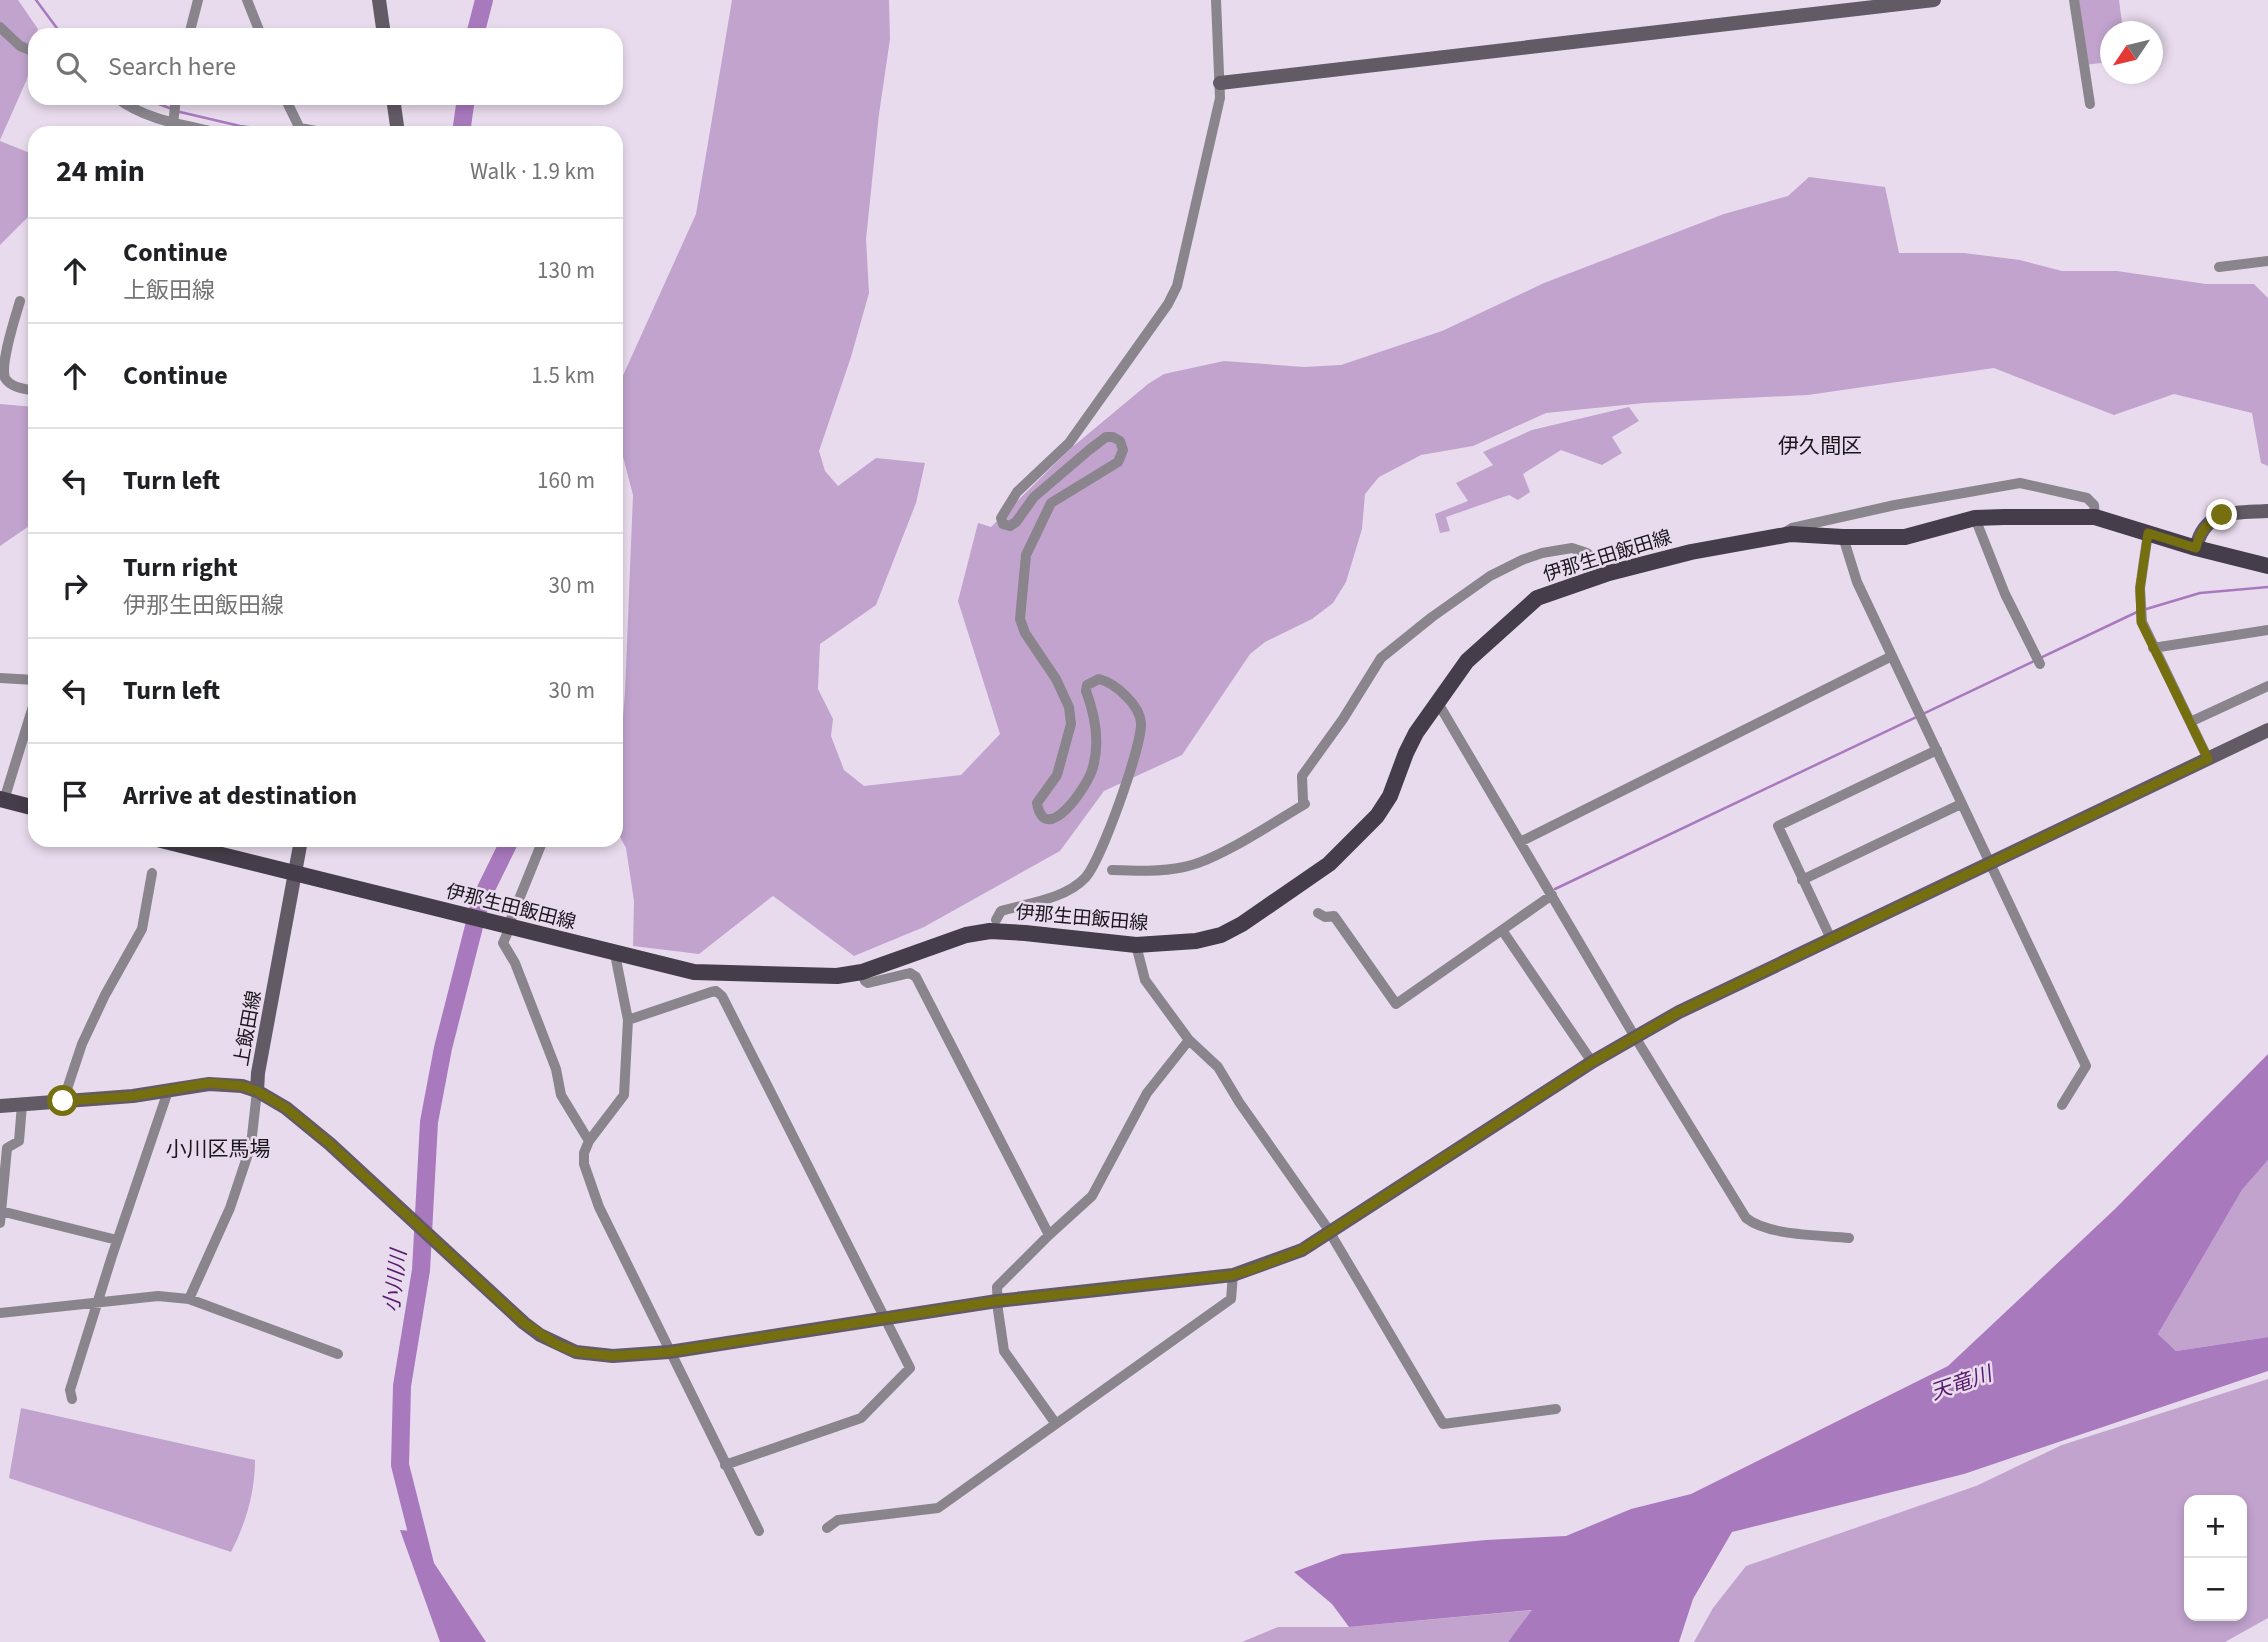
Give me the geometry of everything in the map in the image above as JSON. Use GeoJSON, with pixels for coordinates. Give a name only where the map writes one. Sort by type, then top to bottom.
{"type":"FeatureCollection","features":[{"type":"Feature","properties":{"kind":"main road","name":"伊那生田飯田線"},"geometry":{"type":"LineString","coordinates":[[211,847],[295,872],[694,972],[837,976],[862,972],[966,935],[990,931],[1136,945],[1196,941],[1221,935],[1242,924],[1329,864],[1377,817],[1390,796],[1416,733],[1467,662],[1538,598],[1609,573],[1691,552],[1791,534],[1905,537],[1975,518],[2095,517],[2196,548],[2268,566]]}},
{"type":"Feature","properties":{"kind":"main road"},"geometry":{"type":"LineString","coordinates":[[2,800],[28,806]]}},
{"type":"Feature","properties":{"kind":"street"},"geometry":{"type":"LineString","coordinates":[[191,28],[198,0]]}},
{"type":"Feature","properties":{"kind":"street"},"geometry":{"type":"LineString","coordinates":[[247,0],[258,28]]}},
{"type":"Feature","properties":{"kind":"street"},"geometry":{"type":"LineString","coordinates":[[379,0],[383,28]]}},
{"type":"Feature","properties":{"kind":"street"},"geometry":{"type":"LineString","coordinates":[[996,920],[1001,911],[1070,891],[1092,869],[1133,761],[1141,722],[1138,711],[1107,681],[1099,679],[1087,685],[1097,736],[1093,768],[1071,804],[1058,817],[1052,820],[1044,819],[1037,803],[1057,775],[1071,724],[1069,707],[1056,679],[1025,633],[1020,620],[1026,555],[1051,503],[1118,462],[1123,450],[1120,441],[1106,437],[1089,450],[1034,497],[1010,526],[1003,524],[1001,518],[1017,492],[1069,443],[1168,304],[1184,265],[1190,224],[1220,98],[1216,0]]}},
{"type":"Feature","properties":{"kind":"street"},"geometry":{"type":"LineString","coordinates":[[1220,83],[1934,0]]}},
{"type":"Feature","properties":{"kind":"street"},"geometry":{"type":"LineString","coordinates":[[2074,0],[2090,104]]}},
{"type":"Feature","properties":{"kind":"street"},"geometry":{"type":"LineString","coordinates":[[0,27],[20,46],[28,49]]}},
{"type":"Feature","properties":{"kind":"street"},"geometry":{"type":"LineString","coordinates":[[128,105],[173,124],[175,105]]}},
{"type":"Feature","properties":{"kind":"street"},"geometry":{"type":"LineString","coordinates":[[288,105],[299,126]]}},
{"type":"Feature","properties":{"kind":"street"},"geometry":{"type":"LineString","coordinates":[[394,105],[397,126]]}},
{"type":"Feature","properties":{"kind":"street"},"geometry":{"type":"LineString","coordinates":[[2219,267],[2268,261]]}},
{"type":"Feature","properties":{"kind":"street"},"geometry":{"type":"LineString","coordinates":[[20,302],[2,366],[5,378],[15,386],[28,389]]}},
{"type":"Feature","properties":{"kind":"street"},"geometry":{"type":"LineString","coordinates":[[1780,536],[1792,528],[1833,518],[2020,482],[2087,498],[2094,505],[2095,517]]}},
{"type":"Feature","properties":{"kind":"street"},"geometry":{"type":"LineString","coordinates":[[2196,548],[2199,532],[2222,515],[2268,511]]}},
{"type":"Feature","properties":{"kind":"street"},"geometry":{"type":"LineString","coordinates":[[1975,518],[2005,594],[2038,661]]}},
{"type":"Feature","properties":{"kind":"street"},"geometry":{"type":"LineString","coordinates":[[2148,533],[2140,610],[2153,648],[2208,759]]}},
{"type":"Feature","properties":{"kind":"street"},"geometry":{"type":"LineString","coordinates":[[1843,537],[1857,582],[2086,1066],[2062,1105]]}},
{"type":"Feature","properties":{"kind":"street"},"geometry":{"type":"LineString","coordinates":[[1112,870],[1147,872],[1186,867],[1225,850],[1305,804],[1302,776],[1343,719],[1381,658],[1432,617],[1490,576],[1522,559],[1572,548],[1587,553],[1609,573]]}},
{"type":"Feature","properties":{"kind":"street"},"geometry":{"type":"LineString","coordinates":[[2153,648],[2268,630]]}},
{"type":"Feature","properties":{"kind":"street"},"geometry":{"type":"LineString","coordinates":[[1520,842],[1892,656]]}},
{"type":"Feature","properties":{"kind":"street"},"geometry":{"type":"LineString","coordinates":[[0,678],[28,680]]}},
{"type":"Feature","properties":{"kind":"street"},"geometry":{"type":"LineString","coordinates":[[2190,722],[2268,686]]}},
{"type":"Feature","properties":{"kind":"street"},"geometry":{"type":"LineString","coordinates":[[1438,703],[1635,1037],[1746,1218],[1753,1224],[1768,1229],[1849,1238]]}},
{"type":"Feature","properties":{"kind":"street"},"geometry":{"type":"LineString","coordinates":[[2,800],[28,721]]}},
{"type":"Feature","properties":{"kind":"street"},"geometry":{"type":"LineString","coordinates":[[189,1299],[230,1208],[251,1145],[257,1091],[301,1120],[439,1242],[524,1323],[556,1344],[595,1356],[669,1352],[997,1301],[1233,1275],[1302,1250],[1592,1062],[1679,1012],[2268,730]]}},
{"type":"Feature","properties":{"kind":"street"},"geometry":{"type":"LineString","coordinates":[[1831,939],[1777,826],[1937,750]]}},
{"type":"Feature","properties":{"kind":"street"},"geometry":{"type":"LineString","coordinates":[[1802,880],[1961,804]]}},
{"type":"Feature","properties":{"kind":"street","name":"上飯田線"},"geometry":{"type":"LineString","coordinates":[[0,1107],[134,1096],[222,1083],[257,1091],[258,1073],[300,847]]}},
{"type":"Feature","properties":{"kind":"street"},"geometry":{"type":"LineString","coordinates":[[540,847],[508,924],[503,943],[515,963],[552,1057],[561,1095],[589,1141]]}},
{"type":"Feature","properties":{"kind":"street"},"geometry":{"type":"LineString","coordinates":[[63,1101],[82,1044],[105,995],[142,929],[152,873]]}},
{"type":"Feature","properties":{"kind":"street"},"geometry":{"type":"LineString","coordinates":[[1318,913],[1325,917],[1334,916],[1396,1003],[1552,895]]}},
{"type":"Feature","properties":{"kind":"street"},"geometry":{"type":"LineString","coordinates":[[1502,930],[1592,1062]]}},
{"type":"Feature","properties":{"kind":"street"},"geometry":{"type":"LineString","coordinates":[[1136,945],[1145,979],[1189,1040],[1218,1067],[1330,1232],[1443,1424],[1556,1409]]}},
{"type":"Feature","properties":{"kind":"street"},"geometry":{"type":"LineString","coordinates":[[615,954],[628,1020],[624,1095],[589,1141],[584,1153],[584,1164],[599,1207],[759,1531]]}},
{"type":"Feature","properties":{"kind":"street"},"geometry":{"type":"LineString","coordinates":[[862,972],[868,983],[910,973],[916,977],[1049,1235]]}},
{"type":"Feature","properties":{"kind":"street"},"geometry":{"type":"LineString","coordinates":[[628,1020],[711,992],[716,991],[722,996],[910,1368],[860,1418],[725,1465]]}},
{"type":"Feature","properties":{"kind":"street"},"geometry":{"type":"LineString","coordinates":[[1056,1424],[1004,1352],[997,1287],[1092,1196],[1147,1093],[1189,1040]]}},
{"type":"Feature","properties":{"kind":"street"},"geometry":{"type":"LineString","coordinates":[[72,1399],[70,1390],[168,1091]]}},
{"type":"Feature","properties":{"kind":"street"},"geometry":{"type":"LineString","coordinates":[[0,1223],[7,1148],[19,1140],[22,1105]]}},
{"type":"Feature","properties":{"kind":"street"},"geometry":{"type":"LineString","coordinates":[[1,1212],[117,1240]]}},
{"type":"Feature","properties":{"kind":"street"},"geometry":{"type":"LineString","coordinates":[[827,1528],[838,1520],[938,1508],[1231,1300],[1233,1275]]}},
{"type":"Feature","properties":{"kind":"street"},"geometry":{"type":"LineString","coordinates":[[0,1313],[100,1300],[158,1296],[189,1299],[338,1354]]}},
{"type":"Feature","properties":{"kind":"shaded area"},"geometry":{"type":"Polygon","coordinates":[[[0,0],[18,0],[37,28],[28,28],[27,79],[0,140],[0,0]]]}},
{"type":"Feature","properties":{"kind":"shaded area"},"geometry":{"type":"Polygon","coordinates":[[[732,0],[889,0],[890,39],[866,239],[869,293],[851,357],[819,451],[825,471],[838,486],[876,458],[925,463],[916,503],[876,605],[820,644],[818,689],[833,719],[831,736],[844,770],[864,786],[961,775],[1000,734],[958,601],[978,523],[991,527],[1070,449],[1148,384],[1164,374],[1224,361],[1304,367],[1341,365],[1442,331],[1544,283],[1724,214],[1788,196],[1809,177],[1885,187],[1899,253],[1964,253],[2020,260],[2062,271],[2117,271],[2206,284],[2254,284],[2268,298],[2268,466],[2261,463],[2252,413],[2174,394],[2114,415],[1994,368],[1808,395],[1644,403],[1546,413],[1473,446],[1421,455],[1379,477],[1365,494],[1362,529],[1346,582],[1333,603],[1312,619],[1265,642],[1250,654],[1182,755],[1104,791],[1060,851],[924,927],[854,956],[773,896],[699,954],[633,946],[634,901],[623,842],[623,716],[633,495],[623,457],[623,376],[696,214],[732,0]]]}},
{"type":"Feature","properties":{"kind":"shaded area"},"geometry":{"type":"Polygon","coordinates":[[[2074,0],[2119,0],[2122,21],[2100,21],[2100,63],[2084,65],[2074,0]]]}},
{"type":"Feature","properties":{"kind":"shaded area"},"geometry":{"type":"Polygon","coordinates":[[[0,141],[28,152],[28,217],[0,245],[0,141]]]}},
{"type":"Feature","properties":{"kind":"shaded area"},"geometry":{"type":"Polygon","coordinates":[[[0,404],[28,406],[28,527],[0,546],[0,404]]]}},
{"type":"Feature","properties":{"kind":"shaded area"},"geometry":{"type":"Polygon","coordinates":[[[1629,407],[1639,421],[1612,437],[1622,453],[1602,465],[1561,450],[1523,474],[1530,492],[1518,500],[1509,495],[1446,517],[1450,531],[1440,533],[1435,514],[1468,501],[1456,483],[1493,465],[1483,452],[1532,430],[1629,407]]]}},
{"type":"Feature","properties":{"kind":"shaded area"},"geometry":{"type":"Polygon","coordinates":[[[2268,1160],[2268,1337],[2176,1351],[2158,1334],[2242,1190],[2268,1160]]]}},
{"type":"Feature","properties":{"kind":"shaded area"},"geometry":{"type":"Polygon","coordinates":[[[2268,1379],[2268,1618],[2225,1642],[1694,1642],[1713,1608],[1746,1566],[1976,1486],[2062,1445],[2268,1379]]]}},
{"type":"Feature","properties":{"kind":"shaded area"},"geometry":{"type":"Polygon","coordinates":[[[21,1408],[255,1460],[249,1507],[231,1552],[9,1478],[21,1408]]]}},
{"type":"Feature","properties":{"kind":"shaded area"},"geometry":{"type":"Polygon","coordinates":[[[1534,1610],[1508,1642],[1242,1642],[1278,1627],[1349,1627],[1534,1610]]]}},
{"type":"Feature","properties":{"kind":"water","name":"天竜川"},"geometry":{"type":"Polygon","coordinates":[[[2268,1054],[2268,1160],[2242,1190],[2158,1334],[2176,1351],[2268,1337],[2268,1371],[1964,1474],[1732,1532],[1693,1599],[1679,1642],[1508,1642],[1532,1610],[1349,1627],[1332,1604],[1294,1572],[1342,1554],[1486,1540],[1566,1536],[1631,1509],[1691,1494],[1948,1366],[2115,1209],[2268,1054]]]}},
{"type":"Feature","properties":{"kind":"water"},"geometry":{"type":"Polygon","coordinates":[[[400,1530],[413,1531],[486,1642],[440,1642],[400,1530]]]}},
{"type":"Feature","properties":{"kind":"waterway"},"geometry":{"type":"LineString","coordinates":[[36,0],[57,28]]}},
{"type":"Feature","properties":{"kind":"waterway","name":"小川川"},"geometry":{"type":"LineString","coordinates":[[477,28],[484,0]]}},
{"type":"Feature","properties":{"kind":"waterway"},"geometry":{"type":"LineString","coordinates":[[162,105],[240,126]]}},
{"type":"Feature","properties":{"kind":"waterway","name":"小川川"},"geometry":{"type":"LineString","coordinates":[[462,126],[465,105]]}},
{"type":"Feature","properties":{"kind":"waterway"},"geometry":{"type":"LineString","coordinates":[[2143,610],[2200,593],[2268,587]]}},
{"type":"Feature","properties":{"kind":"waterway"},"geometry":{"type":"LineString","coordinates":[[1555,889],[2137,612]]}},
{"type":"Feature","properties":{"kind":"waterway","name":"小川川"},"geometry":{"type":"LineString","coordinates":[[425,1564],[400,1465],[402,1386],[421,1270],[429,1122],[443,1048],[481,899],[507,847]]}},
{"type":"Feature","properties":{"kind":"district","name":"伊久間区"},"geometry":{"type":"Point","coordinates":[1820,446]}},
{"type":"Feature","properties":{"kind":"district","name":"小川区馬場"},"geometry":{"type":"Point","coordinates":[218,1149]}},
{"type":"Feature","properties":{"kind":"route"},"geometry":{"type":"LineString","coordinates":[[63,1101],[134,1096],[209,1083],[242,1086],[257,1091],[286,1108],[330,1144],[524,1323],[556,1344],[595,1356],[669,1352],[997,1301],[1233,1275],[1302,1250],[1592,1062],[1679,1012],[2208,759],[2141,622],[2140,588],[2148,533],[2196,548],[2199,532],[2222,515]]}}]}
